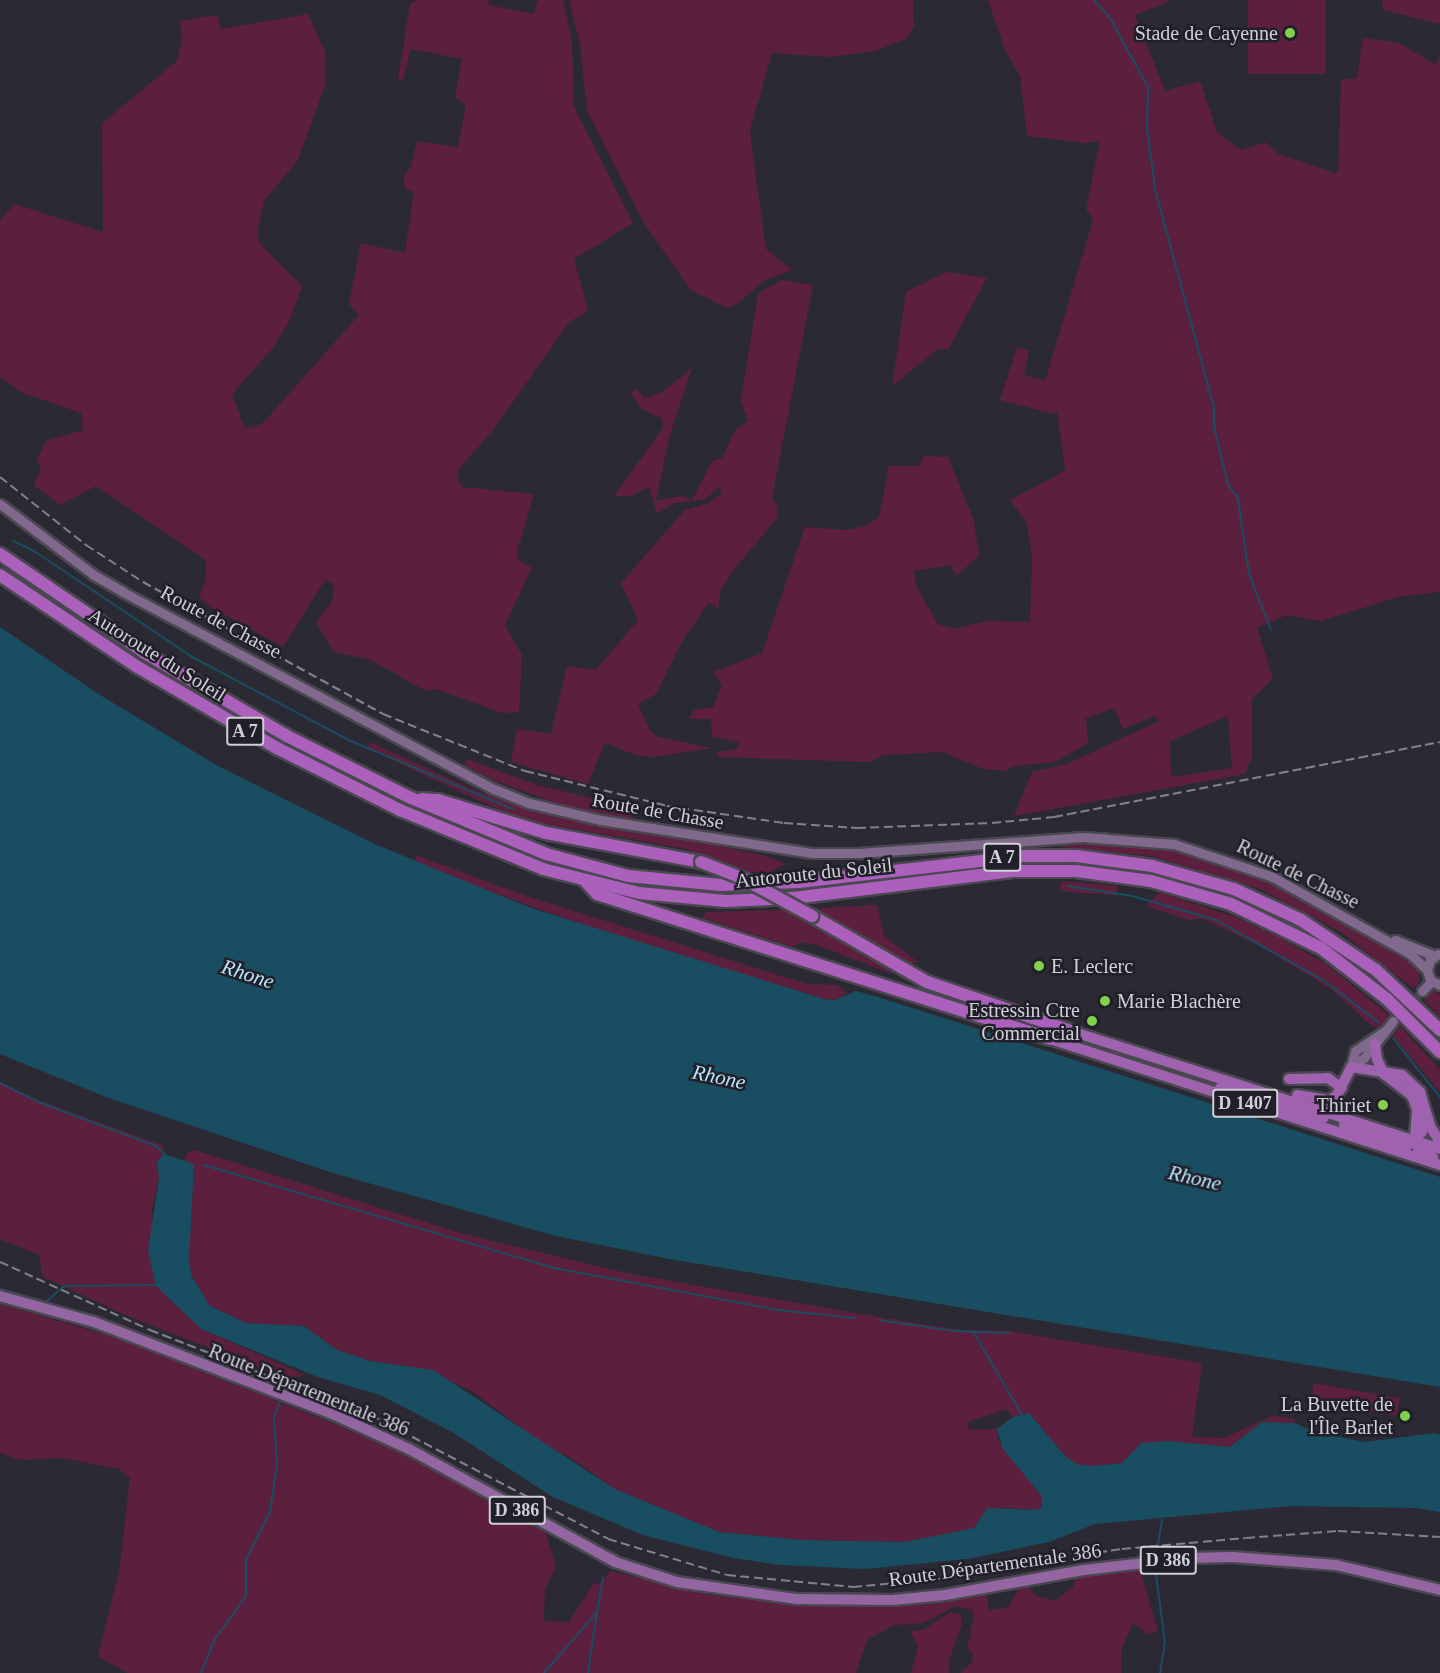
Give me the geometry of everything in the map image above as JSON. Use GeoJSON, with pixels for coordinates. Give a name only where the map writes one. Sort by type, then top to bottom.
{"type":"FeatureCollection","features":[{"type":"Feature","properties":{"kind":"highway","name":"Autoroute du Soleil"},"geometry":{"type":"LineString","coordinates":[[0,554],[105,627],[232,706],[411,798],[546,854],[606,871],[681,883],[777,884],[1025,856],[1105,859],[1170,870],[1234,889],[1329,936],[1377,970],[1440,1030]]}},
{"type":"Feature","properties":{"kind":"highway","name":"Autoroute du Soleil"},"geometry":{"type":"LineString","coordinates":[[0,575],[128,661],[277,748],[466,840],[585,882],[674,897],[737,901],[793,898],[1012,871],[1076,871],[1151,881],[1231,904],[1321,948],[1387,999],[1440,1052]]}},
{"type":"Feature","properties":{"kind":"highway"},"geometry":{"type":"LineString","coordinates":[[411,798],[438,800],[546,833],[701,862],[742,878],[927,982],[1077,1033]]}},
{"type":"Feature","properties":{"kind":"highway"},"geometry":{"type":"LineString","coordinates":[[585,882],[597,894],[1050,1039]]}},
{"type":"Feature","properties":{"kind":"highway","name":"D 1407"},"geometry":{"type":"LineString","coordinates":[[1077,1033],[1440,1149]]}},
{"type":"Feature","properties":{"kind":"highway","name":"D 1407"},"geometry":{"type":"LineString","coordinates":[[1050,1039],[1440,1165]]}},
{"type":"Feature","properties":{"kind":"highway"},"geometry":{"type":"LineString","coordinates":[[1375,1043],[1377,1059],[1384,1074],[1404,1086],[1415,1101],[1415,1140],[1424,1154],[1440,1159]]}},
{"type":"Feature","properties":{"kind":"highway"},"geometry":{"type":"LineString","coordinates":[[1264,1091],[1279,1090],[1322,1101],[1337,1095],[1351,1067],[1384,1074],[1402,1075],[1411,1081],[1420,1092],[1426,1114],[1440,1142]]}},
{"type":"Feature","properties":{"kind":"highway"},"geometry":{"type":"LineString","coordinates":[[1170,1078],[1256,1097],[1408,1145],[1422,1132],[1426,1114]]}},
{"type":"Feature","properties":{"kind":"highway"},"geometry":{"type":"LineString","coordinates":[[1289,1079],[1328,1078],[1342,1088]]}},
{"type":"Feature","properties":{"kind":"main road","name":"Route de Chasse"},"geometry":{"type":"LineString","coordinates":[[0,504],[104,580],[494,789],[529,803],[601,820],[812,853],[859,853],[1083,837],[1151,841],[1240,863],[1371,930],[1409,953],[1427,970]]}},
{"type":"Feature","properties":{"kind":"main road","name":"Route de Chasse"},"geometry":{"type":"LineString","coordinates":[[1371,930],[1437,955]]}},
{"type":"Feature","properties":{"kind":"main road"},"geometry":{"type":"LineString","coordinates":[[1422,991],[1436,983],[1427,970],[1437,955]]}},
{"type":"Feature","properties":{"kind":"main road"},"geometry":{"type":"LineString","coordinates":[[1351,1067],[1355,1051],[1394,1022]]}},
{"type":"Feature","properties":{"kind":"main road"},"geometry":{"type":"LineString","coordinates":[[1351,1067],[1383,1032]]}},
{"type":"Feature","properties":{"kind":"main road","name":"Route Départementale 386"},"geometry":{"type":"LineString","coordinates":[[0,1296],[94,1322],[334,1415],[409,1449],[615,1562],[677,1582],[796,1599],[893,1599],[945,1595],[1084,1570],[1187,1558],[1233,1557],[1336,1565],[1440,1590]]}},
{"type":"Feature","properties":{"kind":"shaded area"},"geometry":{"type":"Polygon","coordinates":[[[418,0],[489,0],[488,5],[534,14],[538,0],[563,0],[572,42],[574,107],[633,223],[574,259],[588,311],[569,322],[494,429],[459,469],[458,479],[462,487],[534,494],[517,552],[519,560],[532,568],[505,625],[522,655],[519,712],[503,713],[435,689],[426,691],[371,660],[334,652],[316,622],[332,602],[334,584],[325,580],[283,647],[209,606],[199,597],[206,579],[206,560],[96,486],[60,505],[34,485],[41,467],[37,460],[46,441],[83,430],[81,413],[23,393],[0,377],[0,221],[14,204],[103,232],[102,123],[177,61],[182,41],[180,21],[217,15],[221,29],[308,14],[325,52],[326,83],[298,160],[264,201],[257,232],[260,244],[302,286],[289,322],[272,349],[232,394],[244,427],[252,428],[264,422],[359,315],[349,304],[361,243],[405,253],[414,191],[405,189],[403,177],[411,166],[417,141],[458,147],[466,105],[455,98],[462,59],[411,49],[403,80],[398,79],[410,4],[418,0]]]}},
{"type":"Feature","properties":{"kind":"shaded area"},"geometry":{"type":"Polygon","coordinates":[[[569,0],[913,0],[914,26],[906,39],[875,51],[832,57],[772,53],[750,130],[766,249],[792,270],[765,280],[737,304],[727,308],[691,290],[643,222],[587,111],[580,45],[569,0]]]}},
{"type":"Feature","properties":{"kind":"shaded area"},"geometry":{"type":"Polygon","coordinates":[[[988,0],[1172,0],[1135,15],[1165,91],[1200,81],[1217,132],[1241,150],[1265,142],[1278,154],[1338,174],[1341,79],[1357,78],[1363,38],[1399,43],[1436,65],[1440,54],[1440,592],[1401,596],[1321,621],[1287,615],[1257,628],[1273,678],[1252,699],[1252,757],[1245,774],[1014,816],[1032,772],[1067,764],[1159,721],[1155,716],[1123,729],[1114,708],[1086,718],[1088,743],[1056,762],[1013,766],[1007,771],[983,769],[943,752],[884,755],[869,762],[717,757],[718,752],[738,749],[738,742],[712,736],[711,719],[689,719],[694,710],[713,707],[722,685],[714,672],[762,653],[805,527],[846,530],[866,526],[879,517],[889,466],[919,466],[924,456],[948,457],[974,521],[979,556],[956,576],[951,565],[914,571],[916,586],[938,624],[955,629],[985,621],[1030,622],[1032,559],[1027,523],[1010,500],[1065,471],[1057,410],[1054,414],[1000,400],[1017,347],[1029,351],[1024,375],[1045,381],[1093,220],[1086,209],[1100,141],[1086,143],[1027,136],[1020,76],[1005,50],[988,0]],[[1228,716],[1170,741],[1171,777],[1232,768],[1228,716]]]}},
{"type":"Feature","properties":{"kind":"shaded area","name":"Stade de Cayenne"},"geometry":{"type":"Polygon","coordinates":[[[1248,0],[1326,0],[1326,74],[1248,74],[1248,0]]]}},
{"type":"Feature","properties":{"kind":"shaded area"},"geometry":{"type":"Polygon","coordinates":[[[1382,0],[1440,0],[1440,24],[1383,10],[1382,0]]]}},
{"type":"Feature","properties":{"kind":"shaded area"},"geometry":{"type":"Polygon","coordinates":[[[946,272],[987,278],[948,350],[939,348],[892,386],[906,292],[946,272]]]}},
{"type":"Feature","properties":{"kind":"shaded area"},"geometry":{"type":"Polygon","coordinates":[[[782,280],[813,285],[772,498],[778,508],[777,518],[731,573],[721,590],[718,609],[709,602],[681,643],[656,694],[638,704],[650,731],[658,737],[713,748],[654,757],[638,756],[605,743],[588,784],[511,762],[517,729],[551,734],[567,666],[596,670],[638,620],[621,583],[685,510],[709,503],[722,493],[720,487],[704,500],[674,503],[657,514],[649,487],[631,496],[614,496],[663,428],[662,418],[641,409],[631,393],[636,388],[645,398],[661,393],[692,368],[669,438],[656,500],[683,496],[692,500],[712,461],[722,458],[736,429],[748,421],[741,401],[758,293],[782,280]]]}},
{"type":"Feature","properties":{"kind":"shaded area"},"geometry":{"type":"Polygon","coordinates":[[[370,742],[472,789],[534,812],[692,840],[766,856],[786,864],[769,872],[748,872],[686,849],[518,819],[367,748],[370,742]]]}},
{"type":"Feature","properties":{"kind":"shaded area"},"geometry":{"type":"Polygon","coordinates":[[[467,759],[537,785],[641,810],[630,819],[565,806],[495,781],[464,765],[467,759]]]}},
{"type":"Feature","properties":{"kind":"shaded area"},"geometry":{"type":"Polygon","coordinates":[[[1074,842],[1146,845],[1195,854],[1264,878],[1384,945],[1420,971],[1419,982],[1414,989],[1339,931],[1260,889],[1151,856],[1060,847],[1074,842]]]}},
{"type":"Feature","properties":{"kind":"shaded area"},"geometry":{"type":"Polygon","coordinates":[[[416,855],[529,897],[807,984],[837,985],[847,993],[835,1000],[824,999],[602,932],[470,884],[415,861],[416,855]]]}},
{"type":"Feature","properties":{"kind":"shaded area"},"geometry":{"type":"Polygon","coordinates":[[[1061,881],[1118,886],[1116,895],[1066,892],[1060,889],[1061,881]]]}},
{"type":"Feature","properties":{"kind":"shaded area"},"geometry":{"type":"Polygon","coordinates":[[[1159,892],[1238,918],[1282,939],[1325,963],[1389,1015],[1381,1026],[1373,1027],[1331,989],[1260,946],[1204,919],[1188,920],[1146,906],[1159,892]]]}},
{"type":"Feature","properties":{"kind":"shaded area"},"geometry":{"type":"Polygon","coordinates":[[[877,905],[884,936],[918,962],[909,963],[821,914],[820,908],[877,905]]]}},
{"type":"Feature","properties":{"kind":"shaded area"},"geometry":{"type":"Polygon","coordinates":[[[789,910],[893,970],[892,974],[817,945],[801,942],[793,947],[702,918],[706,912],[789,910]]]}},
{"type":"Feature","properties":{"kind":"shaded area"},"geometry":{"type":"Polygon","coordinates":[[[1433,990],[1440,995],[1440,1017],[1424,1000],[1433,990]]]}},
{"type":"Feature","properties":{"kind":"shaded area"},"geometry":{"type":"Polygon","coordinates":[[[1400,1026],[1440,1070],[1440,1092],[1392,1035],[1400,1026]]]}},
{"type":"Feature","properties":{"kind":"shaded area"},"geometry":{"type":"Polygon","coordinates":[[[0,1082],[35,1099],[164,1146],[164,1154],[157,1161],[159,1178],[151,1214],[201,1329],[305,1375],[287,1378],[130,1317],[43,1277],[39,1255],[0,1239],[0,1082]]]}},
{"type":"Feature","properties":{"kind":"shaded area"},"geometry":{"type":"Polygon","coordinates":[[[194,1150],[467,1235],[631,1274],[878,1317],[962,1330],[1009,1331],[1202,1363],[1192,1437],[1224,1438],[1272,1416],[1294,1418],[1295,1423],[1262,1422],[1230,1447],[1141,1443],[1122,1463],[1092,1466],[1076,1464],[1065,1456],[1029,1413],[1013,1417],[1007,1409],[968,1422],[969,1430],[997,1429],[998,1440],[1041,1495],[1042,1507],[1036,1510],[1007,1508],[986,1512],[974,1528],[961,1533],[905,1542],[802,1540],[719,1532],[613,1488],[571,1458],[548,1448],[472,1391],[421,1368],[370,1361],[337,1350],[304,1326],[246,1323],[210,1306],[192,1277],[189,1261],[194,1164],[184,1162],[187,1153],[194,1150]]]}},
{"type":"Feature","properties":{"kind":"shaded area"},"geometry":{"type":"Polygon","coordinates":[[[0,1304],[114,1337],[332,1423],[403,1454],[546,1533],[556,1567],[545,1589],[544,1621],[569,1622],[594,1583],[599,1584],[611,1571],[709,1595],[799,1604],[887,1607],[986,1592],[989,1611],[1008,1607],[1020,1587],[1028,1586],[1036,1596],[1055,1601],[1073,1587],[1076,1576],[1140,1569],[1158,1632],[1148,1634],[1133,1623],[1122,1648],[1121,1673],[960,1673],[972,1662],[973,1655],[967,1647],[974,1617],[972,1610],[956,1606],[923,1623],[894,1625],[867,1640],[856,1673],[128,1673],[98,1657],[119,1572],[130,1478],[119,1469],[63,1458],[22,1460],[0,1453],[0,1304]]]}},
{"type":"Feature","properties":{"kind":"shaded area"},"geometry":{"type":"Polygon","coordinates":[[[1314,1383],[1400,1398],[1397,1416],[1311,1401],[1314,1383]]]}},
{"type":"Feature","properties":{"kind":"shaded area"},"geometry":{"type":"Polygon","coordinates":[[[950,1612],[961,1615],[962,1624],[949,1660],[949,1673],[911,1673],[918,1646],[910,1632],[925,1629],[950,1612]]]}},
{"type":"Feature","properties":{"kind":"water","name":"Rhone"},"geometry":{"type":"Polygon","coordinates":[[[0,627],[100,695],[218,766],[377,845],[531,908],[824,999],[835,1000],[856,991],[878,997],[1440,1177],[1440,1387],[669,1259],[552,1235],[333,1173],[106,1097],[0,1054],[0,627]]]}},
{"type":"Feature","properties":{"kind":"water"},"geometry":{"type":"Polygon","coordinates":[[[164,1154],[194,1164],[189,1261],[192,1277],[210,1306],[246,1323],[304,1326],[337,1350],[370,1361],[433,1370],[613,1488],[719,1532],[802,1540],[905,1542],[974,1528],[987,1508],[1036,1510],[1042,1507],[1041,1495],[1003,1449],[997,1429],[1013,1417],[1029,1413],[1065,1456],[1076,1464],[1092,1466],[1122,1463],[1141,1443],[1169,1441],[1230,1447],[1262,1422],[1295,1423],[1314,1432],[1365,1442],[1435,1433],[1440,1435],[1440,1512],[1416,1508],[1292,1506],[1095,1524],[1049,1542],[967,1559],[865,1569],[780,1565],[733,1558],[643,1535],[553,1497],[452,1432],[380,1395],[318,1377],[201,1329],[156,1286],[148,1251],[159,1178],[157,1161],[164,1154]]]}},
{"type":"Feature","properties":{"kind":"waterway"},"geometry":{"type":"LineString","coordinates":[[1094,0],[1110,18],[1148,87],[1147,128],[1155,189],[1214,407],[1214,427],[1228,484],[1238,499],[1249,574],[1271,630]]}},
{"type":"Feature","properties":{"kind":"waterway"},"geometry":{"type":"LineString","coordinates":[[13,541],[34,551],[194,658],[351,741],[513,809]]}},
{"type":"Feature","properties":{"kind":"waterway"},"geometry":{"type":"LineString","coordinates":[[1068,886],[1132,896],[1216,920],[1326,982],[1379,1023]]}},
{"type":"Feature","properties":{"kind":"waterway"},"geometry":{"type":"LineString","coordinates":[[1393,1038],[1440,1097]]}},
{"type":"Feature","properties":{"kind":"waterway"},"geometry":{"type":"LineString","coordinates":[[0,1083],[41,1103],[156,1146],[164,1154]]}},
{"type":"Feature","properties":{"kind":"waterway"},"geometry":{"type":"LineString","coordinates":[[204,1165],[554,1268],[778,1310],[855,1318]]}},
{"type":"Feature","properties":{"kind":"waterway"},"geometry":{"type":"LineString","coordinates":[[0,1289],[46,1302],[64,1286],[158,1285]]}},
{"type":"Feature","properties":{"kind":"waterway"},"geometry":{"type":"LineString","coordinates":[[879,1320],[954,1331],[1009,1333]]}},
{"type":"Feature","properties":{"kind":"waterway"},"geometry":{"type":"LineString","coordinates":[[974,1333],[1022,1415]]}},
{"type":"Feature","properties":{"kind":"waterway"},"geometry":{"type":"LineString","coordinates":[[201,1673],[215,1639],[246,1596],[246,1560],[270,1511],[277,1464],[274,1417],[280,1402]]}},
{"type":"Feature","properties":{"kind":"waterway"},"geometry":{"type":"LineString","coordinates":[[1156,1558],[1162,1519]]}},
{"type":"Feature","properties":{"kind":"waterway"},"geometry":{"type":"LineString","coordinates":[[1155,1567],[1165,1642],[1160,1673]]}},
{"type":"Feature","properties":{"kind":"waterway"},"geometry":{"type":"LineString","coordinates":[[544,1673],[597,1612],[603,1578]]}},
{"type":"Feature","properties":{"kind":"waterway"},"geometry":{"type":"LineString","coordinates":[[588,1673],[597,1612]]}},
{"type":"Feature","properties":{"kind":"tunnel"},"geometry":{"type":"LineString","coordinates":[[1397,1018],[1422,991]]}},
{"type":"Feature","properties":{"kind":"railway"},"geometry":{"type":"LineString","coordinates":[[0,477],[86,545],[143,582],[383,714],[525,771],[667,806],[784,823],[857,828],[992,823],[1054,817],[1440,742]]}},
{"type":"Feature","properties":{"kind":"railway"},"geometry":{"type":"LineString","coordinates":[[0,1262],[150,1330],[376,1418],[608,1539],[727,1575],[853,1587],[938,1579],[1122,1549],[1246,1538],[1338,1531],[1440,1537]]}},
{"type":"Feature","properties":{"kind":"place","name":"Stade de Cayenne"},"geometry":{"type":"Point","coordinates":[1290,33]}},
{"type":"Feature","properties":{"kind":"place","name":"E. Leclerc"},"geometry":{"type":"Point","coordinates":[1039,966]}},
{"type":"Feature","properties":{"kind":"place","name":"Marie Blachère"},"geometry":{"type":"Point","coordinates":[1105,1001]}},
{"type":"Feature","properties":{"kind":"place","name":"Estressin Ctre Commercial"},"geometry":{"type":"Point","coordinates":[1092,1021]}},
{"type":"Feature","properties":{"kind":"place","name":"Thiriet"},"geometry":{"type":"Point","coordinates":[1383,1105]}},
{"type":"Feature","properties":{"kind":"place","name":"La Buvette de l'Île Barlet"},"geometry":{"type":"Point","coordinates":[1405,1416]}}]}
